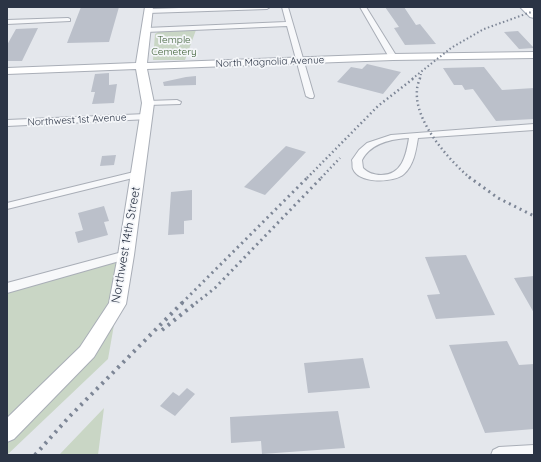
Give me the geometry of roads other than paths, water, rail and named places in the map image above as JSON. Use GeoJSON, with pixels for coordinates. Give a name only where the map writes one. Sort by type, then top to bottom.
{"type":"FeatureCollection","features":[{"type":"Feature","properties":{"kind":"main road"},"geometry":{"type":"LineString","coordinates":[[525,7],[534,15]]}},
{"type":"Feature","properties":{"kind":"main road","name":"Northwest 14th Street"},"geometry":{"type":"LineString","coordinates":[[7,432],[87,352],[117,304],[126,255],[147,110],[141,66],[149,9]]}},
{"type":"Feature","properties":{"kind":"main road","name":"North Magnolia Avenue"},"geometry":{"type":"LineString","coordinates":[[7,71],[393,57],[534,55]]}},
{"type":"Feature","properties":{"kind":"street"},"geometry":{"type":"LineString","coordinates":[[149,9],[267,7]]}},
{"type":"Feature","properties":{"kind":"street"},"geometry":{"type":"LineString","coordinates":[[285,7],[310,96]]}},
{"type":"Feature","properties":{"kind":"street"},"geometry":{"type":"LineString","coordinates":[[363,7],[393,57]]}},
{"type":"Feature","properties":{"kind":"street"},"geometry":{"type":"LineString","coordinates":[[7,22],[68,20]]}},
{"type":"Feature","properties":{"kind":"street"},"geometry":{"type":"LineString","coordinates":[[146,30],[290,24]]}},
{"type":"Feature","properties":{"kind":"street","name":"Northwest 1st Avenue"},"geometry":{"type":"LineString","coordinates":[[7,123],[147,110],[177,102]]}},
{"type":"Feature","properties":{"kind":"street"},"geometry":{"type":"LineString","coordinates":[[414,135],[408,161],[403,170],[397,175],[391,178],[375,177],[366,175],[358,169],[356,163],[359,157],[373,144],[390,138],[414,135],[534,127]]}},
{"type":"Feature","properties":{"kind":"street"},"geometry":{"type":"LineString","coordinates":[[7,206],[138,174]]}},
{"type":"Feature","properties":{"kind":"street"},"geometry":{"type":"LineString","coordinates":[[7,288],[126,255]]}},
{"type":"Feature","properties":{"kind":"street"},"geometry":{"type":"LineString","coordinates":[[499,455],[534,452]]}},
{"type":"Feature","properties":{"kind":"railway"},"geometry":{"type":"LineString","coordinates":[[412,79],[451,48],[484,29],[534,11]]}},
{"type":"Feature","properties":{"kind":"railway"},"geometry":{"type":"LineString","coordinates":[[420,79],[421,74]]}},
{"type":"Feature","properties":{"kind":"railway"},"geometry":{"type":"LineString","coordinates":[[307,178],[378,106],[414,78]]}},
{"type":"Feature","properties":{"kind":"railway"},"geometry":{"type":"LineString","coordinates":[[420,78],[417,88],[421,114],[434,138],[443,150],[470,178]]}},
{"type":"Feature","properties":{"kind":"railway"},"geometry":{"type":"LineString","coordinates":[[321,178],[340,158]]}},
{"type":"Feature","properties":{"kind":"railway"},"geometry":{"type":"LineString","coordinates":[[196,303],[215,288],[322,177]]}},
{"type":"Feature","properties":{"kind":"railway"},"geometry":{"type":"LineString","coordinates":[[469,177],[498,198],[534,216]]}},
{"type":"Feature","properties":{"kind":"railway"},"geometry":{"type":"LineString","coordinates":[[183,302],[307,178]]}},
{"type":"Feature","properties":{"kind":"railway"},"geometry":{"type":"LineString","coordinates":[[35,455],[69,417],[183,302]]}},
{"type":"Feature","properties":{"kind":"railway"},"geometry":{"type":"LineString","coordinates":[[162,330],[197,302]]}},
{"type":"Feature","properties":{"kind":"park label","name":"Temple Cemetery"},"geometry":{"type":"Point","coordinates":[174,46]}}]}
